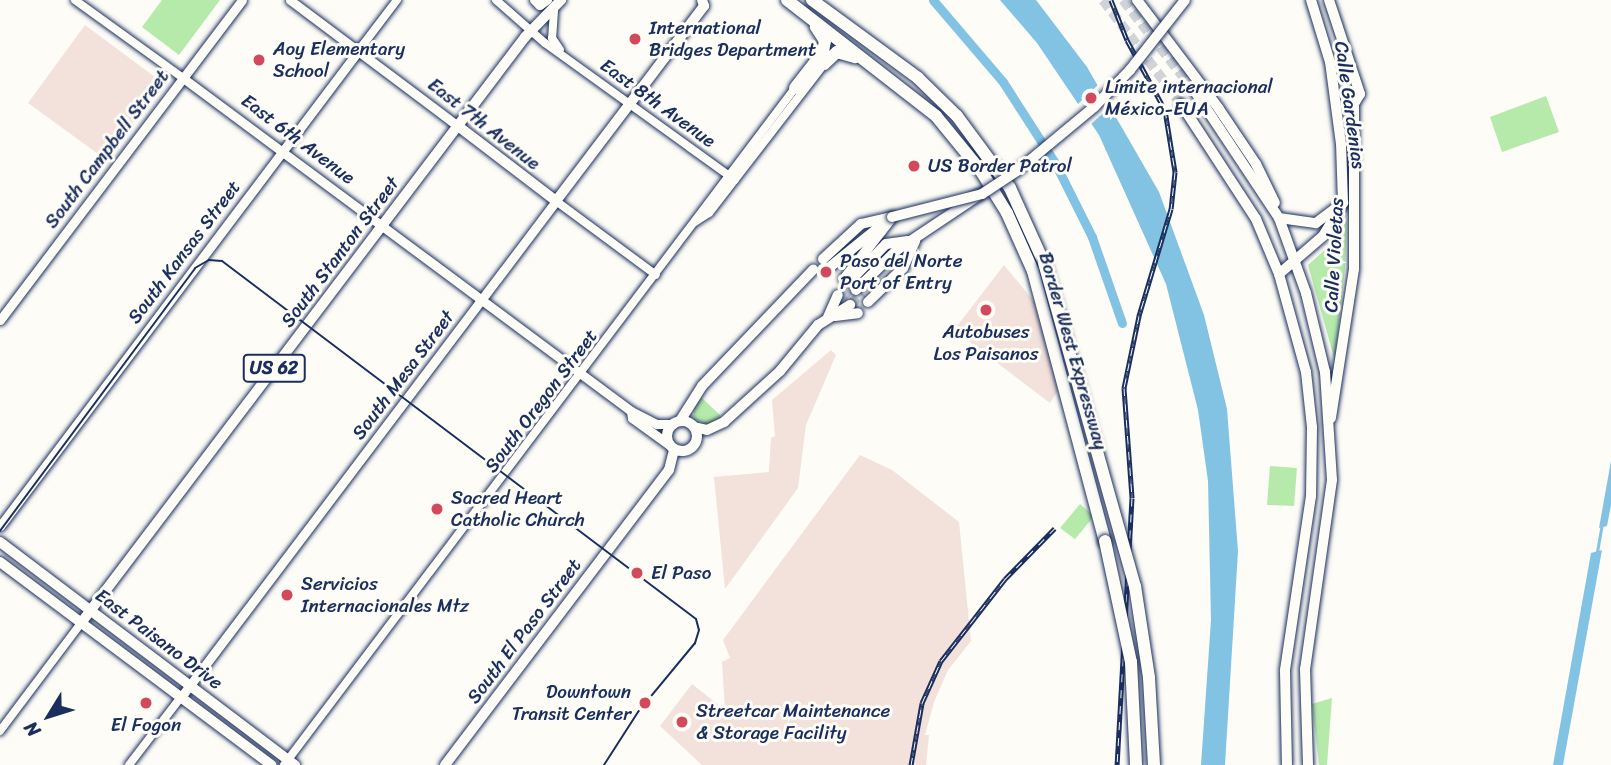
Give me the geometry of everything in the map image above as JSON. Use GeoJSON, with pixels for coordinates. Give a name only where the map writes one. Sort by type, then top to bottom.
{"type":"FeatureCollection","features":[{"type":"Feature","properties":{"kind":"highway"},"geometry":{"type":"LineString","coordinates":[[779,0],[818,29],[825,40],[823,52],[796,88]]}},
{"type":"Feature","properties":{"kind":"highway","name":"Border West Expressway"},"geometry":{"type":"LineString","coordinates":[[788,0],[899,84],[954,134],[1007,213],[1039,267],[1121,608],[1131,662],[1136,765]]}},
{"type":"Feature","properties":{"kind":"highway","name":"Border West Expressway"},"geometry":{"type":"LineString","coordinates":[[812,0],[918,78],[957,116],[1010,188],[1039,267],[1135,586],[1149,678],[1154,765]]}},
{"type":"Feature","properties":{"kind":"highway"},"geometry":{"type":"LineString","coordinates":[[1137,0],[1256,164],[1272,195],[1277,216]]}},
{"type":"Feature","properties":{"kind":"highway"},"geometry":{"type":"LineString","coordinates":[[824,64],[837,51],[851,54],[954,134]]}},
{"type":"Feature","properties":{"kind":"highway"},"geometry":{"type":"LineString","coordinates":[[1196,93],[1277,216],[1295,257],[1318,335],[1331,418],[1329,514],[1305,669],[1308,765]]}},
{"type":"Feature","properties":{"kind":"highway"},"geometry":{"type":"LineString","coordinates":[[1181,104],[1241,192],[1279,274],[1306,372],[1312,452],[1311,496],[1283,691],[1287,765]]}},
{"type":"Feature","properties":{"kind":"highway"},"geometry":{"type":"LineString","coordinates":[[1277,216],[1316,223],[1343,203]]}},
{"type":"Feature","properties":{"kind":"main road","name":"South Campbell Street"},"geometry":{"type":"LineString","coordinates":[[0,320],[242,0]]}},
{"type":"Feature","properties":{"kind":"main road","name":"East 7th Avenue"},"geometry":{"type":"LineString","coordinates":[[290,0],[556,201]]}},
{"type":"Feature","properties":{"kind":"main road"},"geometry":{"type":"LineString","coordinates":[[535,0],[540,5],[547,0]]}},
{"type":"Feature","properties":{"kind":"main road","name":"South Stanton Street"},"geometry":{"type":"LineString","coordinates":[[81,623],[458,126],[561,0]]}},
{"type":"Feature","properties":{"kind":"main road"},"geometry":{"type":"LineString","coordinates":[[857,290],[897,250],[1017,171],[1094,107],[1130,70],[1185,0]]}},
{"type":"Feature","properties":{"kind":"main road","name":"Calle Gardenias"},"geometry":{"type":"LineString","coordinates":[[1311,0],[1330,62],[1341,144],[1343,203]]}},
{"type":"Feature","properties":{"kind":"main road","name":"Calle Gardenias"},"geometry":{"type":"LineString","coordinates":[[1329,0],[1360,93]]}},
{"type":"Feature","properties":{"kind":"main road","name":"South Mesa Street"},"geometry":{"type":"LineString","coordinates":[[181,697],[703,3]]}},
{"type":"Feature","properties":{"kind":"main road","name":"South Kansas Street"},"geometry":{"type":"LineString","coordinates":[[0,526],[359,50]]}},
{"type":"Feature","properties":{"kind":"main road","name":"East 6th Avenue"},"geometry":{"type":"LineString","coordinates":[[183,78],[631,411],[657,424],[676,422]]}},
{"type":"Feature","properties":{"kind":"main road","name":"Calle Violetas"},"geometry":{"type":"LineString","coordinates":[[1331,418],[1354,270],[1354,104],[1360,93]]}},
{"type":"Feature","properties":{"kind":"main road"},"geometry":{"type":"LineString","coordinates":[[827,263],[861,224],[982,194]]}},
{"type":"Feature","properties":{"kind":"main road"},"geometry":{"type":"LineString","coordinates":[[1279,274],[1328,230],[1343,203]]}},
{"type":"Feature","properties":{"kind":"main road"},"geometry":{"type":"LineString","coordinates":[[857,290],[892,217]]}},
{"type":"Feature","properties":{"kind":"main road"},"geometry":{"type":"LineString","coordinates":[[857,290],[904,268],[915,240]]}},
{"type":"Feature","properties":{"kind":"main road"},"geometry":{"type":"LineString","coordinates":[[694,426],[697,439],[693,447],[685,452],[671,447],[667,434],[702,386],[812,273]]}},
{"type":"Feature","properties":{"kind":"main road"},"geometry":{"type":"LineString","coordinates":[[676,422],[713,428],[733,415],[828,318],[848,303],[828,318]]}},
{"type":"Feature","properties":{"kind":"main road","name":"East 6th Avenue"},"geometry":{"type":"LineString","coordinates":[[631,411],[632,418],[671,447]]}},
{"type":"Feature","properties":{"kind":"main road","name":"South El Paso Street"},"geometry":{"type":"LineString","coordinates":[[445,765],[669,470],[671,447]]}},
{"type":"Feature","properties":{"kind":"main road","name":"East Paisano Drive"},"geometry":{"type":"LineString","coordinates":[[0,542],[191,684],[290,763]]}},
{"type":"Feature","properties":{"kind":"main road","name":"East Paisano Drive"},"geometry":{"type":"LineString","coordinates":[[0,562],[271,765]]}},
{"type":"Feature","properties":{"kind":"street","name":"East 6th Avenue"},"geometry":{"type":"LineString","coordinates":[[75,0],[183,78]]}},
{"type":"Feature","properties":{"kind":"street","name":"South Kansas Street"},"geometry":{"type":"LineString","coordinates":[[359,50],[397,0]]}},
{"type":"Feature","properties":{"kind":"street","name":"East 8th Avenue"},"geometry":{"type":"LineString","coordinates":[[496,0],[533,31],[735,180]]}},
{"type":"Feature","properties":{"kind":"street"},"geometry":{"type":"LineString","coordinates":[[554,10],[552,38],[562,52]]}},
{"type":"Feature","properties":{"kind":"street","name":"South Oregon Street"},"geometry":{"type":"LineString","coordinates":[[695,222],[735,180],[824,64]]}},
{"type":"Feature","properties":{"kind":"street","name":"South Oregon Street"},"geometry":{"type":"LineString","coordinates":[[290,763],[656,275],[727,173],[796,88]]}},
{"type":"Feature","properties":{"kind":"street","name":"East 7th Avenue"},"geometry":{"type":"LineString","coordinates":[[556,201],[656,275]]}},
{"type":"Feature","properties":{"kind":"street","name":"South Stanton Street"},"geometry":{"type":"LineString","coordinates":[[0,731],[81,623]]}},
{"type":"Feature","properties":{"kind":"street","name":"South Mesa Street"},"geometry":{"type":"LineString","coordinates":[[129,765],[181,697]]}},
{"type":"Feature","properties":{"kind":"shaded area"},"geometry":{"type":"Polygon","coordinates":[[[85,25],[163,83],[105,159],[28,103],[85,25]]]}},
{"type":"Feature","properties":{"kind":"shaded area"},"geometry":{"type":"Polygon","coordinates":[[[1004,265],[1037,305],[1059,389],[1050,403],[954,330],[1004,265]]]}},
{"type":"Feature","properties":{"kind":"shaded area"},"geometry":{"type":"Polygon","coordinates":[[[831,350],[836,355],[806,425],[798,488],[725,589],[714,477],[769,472],[771,438],[775,436],[772,400],[831,350]]]}},
{"type":"Feature","properties":{"kind":"shaded area"},"geometry":{"type":"Polygon","coordinates":[[[860,455],[892,470],[959,522],[971,641],[948,670],[934,702],[925,735],[929,735],[926,765],[702,765],[660,726],[692,684],[725,710],[722,662],[730,658],[723,640],[860,455]]]}},
{"type":"Feature","properties":{"kind":"green space"},"geometry":{"type":"Polygon","coordinates":[[[162,0],[220,0],[179,55],[142,27],[162,0]]]}},
{"type":"Feature","properties":{"kind":"green space"},"geometry":{"type":"Polygon","coordinates":[[[1546,96],[1559,132],[1502,152],[1490,117],[1546,96]]]}},
{"type":"Feature","properties":{"kind":"green space"},"geometry":{"type":"Polygon","coordinates":[[[1347,220],[1335,361],[1308,265],[1327,248],[1347,220]]]}},
{"type":"Feature","properties":{"kind":"green space"},"geometry":{"type":"Polygon","coordinates":[[[702,398],[720,415],[719,421],[709,426],[693,419],[695,404],[702,398]]]}},
{"type":"Feature","properties":{"kind":"green space"},"geometry":{"type":"Polygon","coordinates":[[[1270,466],[1297,468],[1294,506],[1267,505],[1270,466]]]}},
{"type":"Feature","properties":{"kind":"green space"},"geometry":{"type":"Polygon","coordinates":[[[1080,504],[1094,516],[1075,539],[1060,528],[1080,504]]]}},
{"type":"Feature","properties":{"kind":"green space"},"geometry":{"type":"Polygon","coordinates":[[[1332,698],[1327,765],[1319,765],[1312,704],[1332,698]]]}},
{"type":"Feature","properties":{"kind":"water"},"geometry":{"type":"Polygon","coordinates":[[[1000,0],[1036,0],[1087,67],[1159,192],[1204,315],[1227,409],[1238,551],[1225,765],[1201,765],[1211,620],[1208,481],[1198,410],[1166,284],[1099,135],[1037,43],[1000,0]]]}},
{"type":"Feature","properties":{"kind":"water"},"geometry":{"type":"Polygon","coordinates":[[[1611,461],[1611,505],[1607,526],[1599,528],[1611,461]]]}},
{"type":"Feature","properties":{"kind":"water"},"geometry":{"type":"Polygon","coordinates":[[[1602,550],[1563,765],[1553,765],[1591,553],[1602,550]]]}},
{"type":"Feature","properties":{"kind":"pier"},"geometry":{"type":"Polygon","coordinates":[[[1101,82],[1114,103],[1089,126],[1076,106],[1101,82]]]}},
{"type":"Feature","properties":{"kind":"waterway"},"geometry":{"type":"LineString","coordinates":[[933,0],[1003,82],[1055,163],[1092,237],[1122,323]]}},
{"type":"Feature","properties":{"kind":"waterway"},"geometry":{"type":"LineString","coordinates":[[1597,552],[1602,524]]}},
{"type":"Feature","properties":{"kind":"tunnel"},"geometry":{"type":"LineString","coordinates":[[1103,0],[1181,104]]}},
{"type":"Feature","properties":{"kind":"tunnel"},"geometry":{"type":"LineString","coordinates":[[1123,0],[1196,93]]}},
{"type":"Feature","properties":{"kind":"tunnel"},"geometry":{"type":"LineString","coordinates":[[816,273],[827,263]]}},
{"type":"Feature","properties":{"kind":"tunnel"},"geometry":{"type":"LineString","coordinates":[[842,298],[853,285]]}},
{"type":"Feature","properties":{"kind":"tunnel"},"geometry":{"type":"LineString","coordinates":[[850,305],[862,293]]}},
{"type":"Feature","properties":{"kind":"tram line"},"geometry":{"type":"LineString","coordinates":[[0,531],[195,268],[209,260],[222,261],[696,619],[699,630],[695,643],[638,712],[604,765]]}},
{"type":"Feature","properties":{"kind":"railway"},"geometry":{"type":"LineString","coordinates":[[1111,0],[1127,40],[1165,110],[1175,172],[1171,209],[1139,316],[1124,388],[1132,498],[1117,765]]}},
{"type":"Feature","properties":{"kind":"railway"},"geometry":{"type":"LineString","coordinates":[[911,765],[922,703],[941,661],[1005,579],[1055,528]]}},
{"type":"Feature","properties":{"kind":"place","name":"International Bridges Department"},"geometry":{"type":"Point","coordinates":[635,39]}},
{"type":"Feature","properties":{"kind":"place","name":"Aoy Elementary School"},"geometry":{"type":"Point","coordinates":[259,60]}},
{"type":"Feature","properties":{"kind":"place","name":"Límite internacional México-EUA"},"geometry":{"type":"Point","coordinates":[1091,98]}},
{"type":"Feature","properties":{"kind":"place","name":"US Border Patrol"},"geometry":{"type":"Point","coordinates":[914,166]}},
{"type":"Feature","properties":{"kind":"place","name":"Paso del Norte Port of Entry"},"geometry":{"type":"Point","coordinates":[826,272]}},
{"type":"Feature","properties":{"kind":"place","name":"Autobuses Los Paisanos"},"geometry":{"type":"Point","coordinates":[986,310]}},
{"type":"Feature","properties":{"kind":"place","name":"Sacred Heart Catholic Church"},"geometry":{"type":"Point","coordinates":[437,509]}},
{"type":"Feature","properties":{"kind":"place","name":"El Paso"},"geometry":{"type":"Point","coordinates":[637,573]}},
{"type":"Feature","properties":{"kind":"place","name":"Servicios Internacionales Mtz"},"geometry":{"type":"Point","coordinates":[287,595]}},
{"type":"Feature","properties":{"kind":"place","name":"El Fogon"},"geometry":{"type":"Point","coordinates":[146,703]}},
{"type":"Feature","properties":{"kind":"place","name":"Downtown Transit Center"},"geometry":{"type":"Point","coordinates":[645,703]}},
{"type":"Feature","properties":{"kind":"place","name":"Streetcar Maintenance & Storage Facility"},"geometry":{"type":"Point","coordinates":[682,722]}}]}
